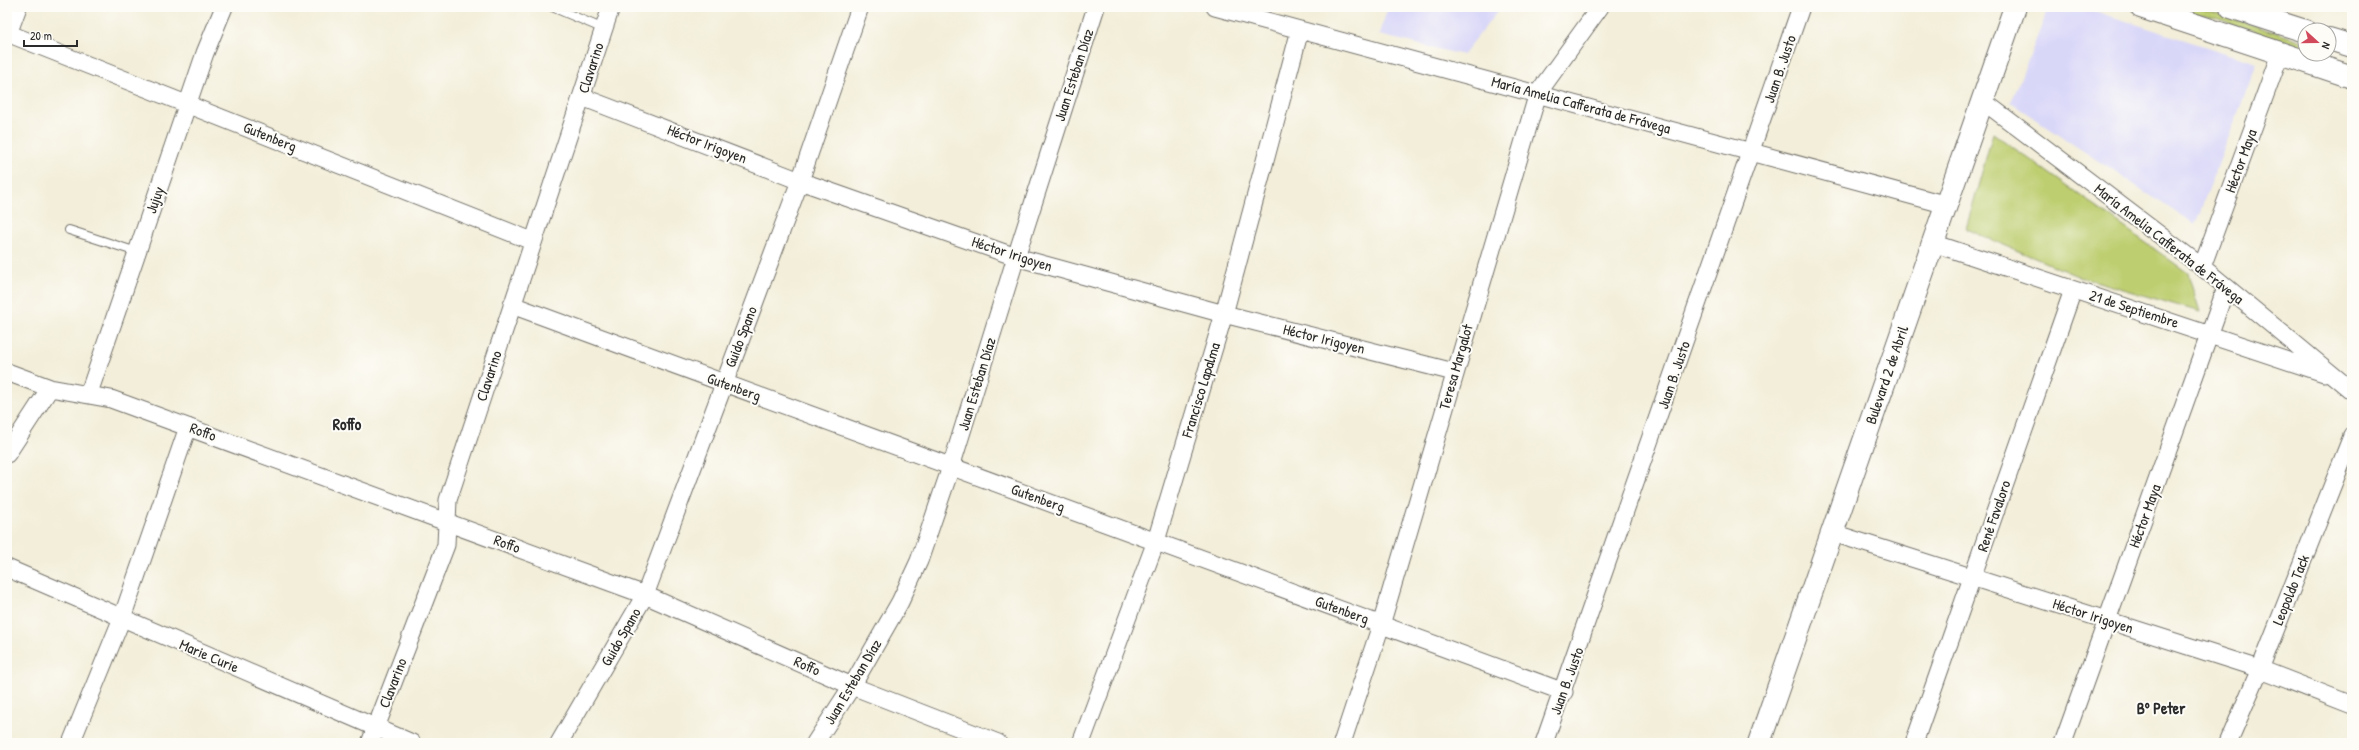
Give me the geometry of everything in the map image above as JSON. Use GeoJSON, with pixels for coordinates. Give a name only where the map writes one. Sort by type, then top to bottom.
{"type":"FeatureCollection","features":[{"type":"Feature","properties":{"kind":"main road","name":"Bulevard 2 de Abril"},"geometry":{"type":"LineString","coordinates":[[1759,743],[2015,7]]}},
{"type":"Feature","properties":{"kind":"main road"},"geometry":{"type":"LineString","coordinates":[[2232,7],[2297,28]]}},
{"type":"Feature","properties":{"kind":"main road"},"geometry":{"type":"LineString","coordinates":[[2153,9],[2280,54],[2352,77]]}},
{"type":"Feature","properties":{"kind":"main road"},"geometry":{"type":"LineString","coordinates":[[2337,41],[2352,46]]}},
{"type":"Feature","properties":{"kind":"street"},"geometry":{"type":"LineString","coordinates":[[8,33],[18,7]]}},
{"type":"Feature","properties":{"kind":"street","name":"Jujuy"},"geometry":{"type":"LineString","coordinates":[[89,393],[188,104],[224,7]]}},
{"type":"Feature","properties":{"kind":"street","name":"Clavarino"},"geometry":{"type":"LineString","coordinates":[[373,736],[446,545],[448,500],[532,241],[582,97],[611,7]]}},
{"type":"Feature","properties":{"kind":"street","name":"Guido Spano"},"geometry":{"type":"LineString","coordinates":[[559,743],[645,595],[800,181],[860,7]]}},
{"type":"Feature","properties":{"kind":"street","name":"Juan Esteban Díaz"},"geometry":{"type":"LineString","coordinates":[[815,743],[852,686],[900,602],[919,561],[951,467],[1096,7]]}},
{"type":"Feature","properties":{"kind":"street","name":"María Amelia Cafferata de Frávega"},"geometry":{"type":"LineString","coordinates":[[1215,7],[1538,93],[1947,205]]}},
{"type":"Feature","properties":{"kind":"street","name":"Teresa Margalot"},"geometry":{"type":"LineString","coordinates":[[1342,743],[1381,624],[1454,372],[1538,93],[1600,7]]}},
{"type":"Feature","properties":{"kind":"street","name":"Juan B. Justo"},"geometry":{"type":"LineString","coordinates":[[1544,743],[1564,692],[1801,7]]}},
{"type":"Feature","properties":{"kind":"street","name":"Francisco Lapalma"},"geometry":{"type":"LineString","coordinates":[[1081,743],[1156,541],[1224,314],[1300,30]]}},
{"type":"Feature","properties":{"kind":"street","name":"Gutenberg"},"geometry":{"type":"LineString","coordinates":[[8,33],[532,241]]}},
{"type":"Feature","properties":{"kind":"street","name":"Héctor Maya"},"geometry":{"type":"LineString","coordinates":[[2202,267],[2280,54]]}},
{"type":"Feature","properties":{"kind":"street","name":"Héctor Irigoyen"},"geometry":{"type":"LineString","coordinates":[[582,97],[800,181],[1016,257],[1224,314],[1454,372]]}},
{"type":"Feature","properties":{"kind":"street","name":"María Amelia Cafferata de Frávega"},"geometry":{"type":"LineString","coordinates":[[1983,101],[2202,267],[2352,391]]}},
{"type":"Feature","properties":{"kind":"street","name":"21 de Septiembre"},"geometry":{"type":"LineString","coordinates":[[1933,243],[2210,334],[2334,377]]}},
{"type":"Feature","properties":{"kind":"street","name":"Héctor Maya"},"geometry":{"type":"LineString","coordinates":[[2062,743],[2226,288]]}},
{"type":"Feature","properties":{"kind":"street","name":"René Favaloro"},"geometry":{"type":"LineString","coordinates":[[1914,743],[2073,290]]}},
{"type":"Feature","properties":{"kind":"street","name":"Gutenberg"},"geometry":{"type":"LineString","coordinates":[[512,306],[1156,541],[1564,692]]}},
{"type":"Feature","properties":{"kind":"street","name":"Roffo"},"geometry":{"type":"LineString","coordinates":[[7,372],[50,388],[89,393],[112,399],[645,595],[852,686],[998,743]]}},
{"type":"Feature","properties":{"kind":"street"},"geometry":{"type":"LineString","coordinates":[[7,454],[50,388]]}},
{"type":"Feature","properties":{"kind":"street"},"geometry":{"type":"LineString","coordinates":[[71,743],[122,618],[188,427]]}},
{"type":"Feature","properties":{"kind":"street","name":"Leopoldo Tack"},"geometry":{"type":"LineString","coordinates":[[2228,743],[2260,669],[2352,436]]}},
{"type":"Feature","properties":{"kind":"street","name":"Héctor Irigoyen"},"geometry":{"type":"LineString","coordinates":[[1833,532],[2260,669],[2352,705]]}},
{"type":"Feature","properties":{"kind":"street","name":"Marie Curie"},"geometry":{"type":"LineString","coordinates":[[7,568],[122,618],[373,736],[412,743]]}},
{"type":"Feature","properties":{"kind":"lane"},"geometry":{"type":"LineString","coordinates":[[552,7],[604,29]]}},
{"type":"Feature","properties":{"kind":"lane"},"geometry":{"type":"LineString","coordinates":[[69,230],[137,252]]}},
{"type":"Feature","properties":{"kind":"shaded area"},"geometry":{"type":"Polygon","coordinates":[[[1388,7],[1501,7],[1463,55],[1379,35],[1388,7]]]}},
{"type":"Feature","properties":{"kind":"shaded area"},"geometry":{"type":"Polygon","coordinates":[[[2049,7],[2082,7],[2257,63],[2195,225],[2011,103],[2049,7]]]}},
{"type":"Feature","properties":{"kind":"green space"},"geometry":{"type":"Polygon","coordinates":[[[2181,7],[2198,7],[2297,39],[2297,45],[2181,7]]]}},
{"type":"Feature","properties":{"kind":"green space"},"geometry":{"type":"Polygon","coordinates":[[[1993,133],[2188,273],[2200,312],[2075,275],[1966,229],[1993,133]]]}},
{"type":"Feature","properties":{"kind":"district","name":"Roffo"},"geometry":{"type":"Point","coordinates":[347,424]}},
{"type":"Feature","properties":{"kind":"district","name":"Bº Peter"},"geometry":{"type":"Point","coordinates":[2161,708]}}]}
